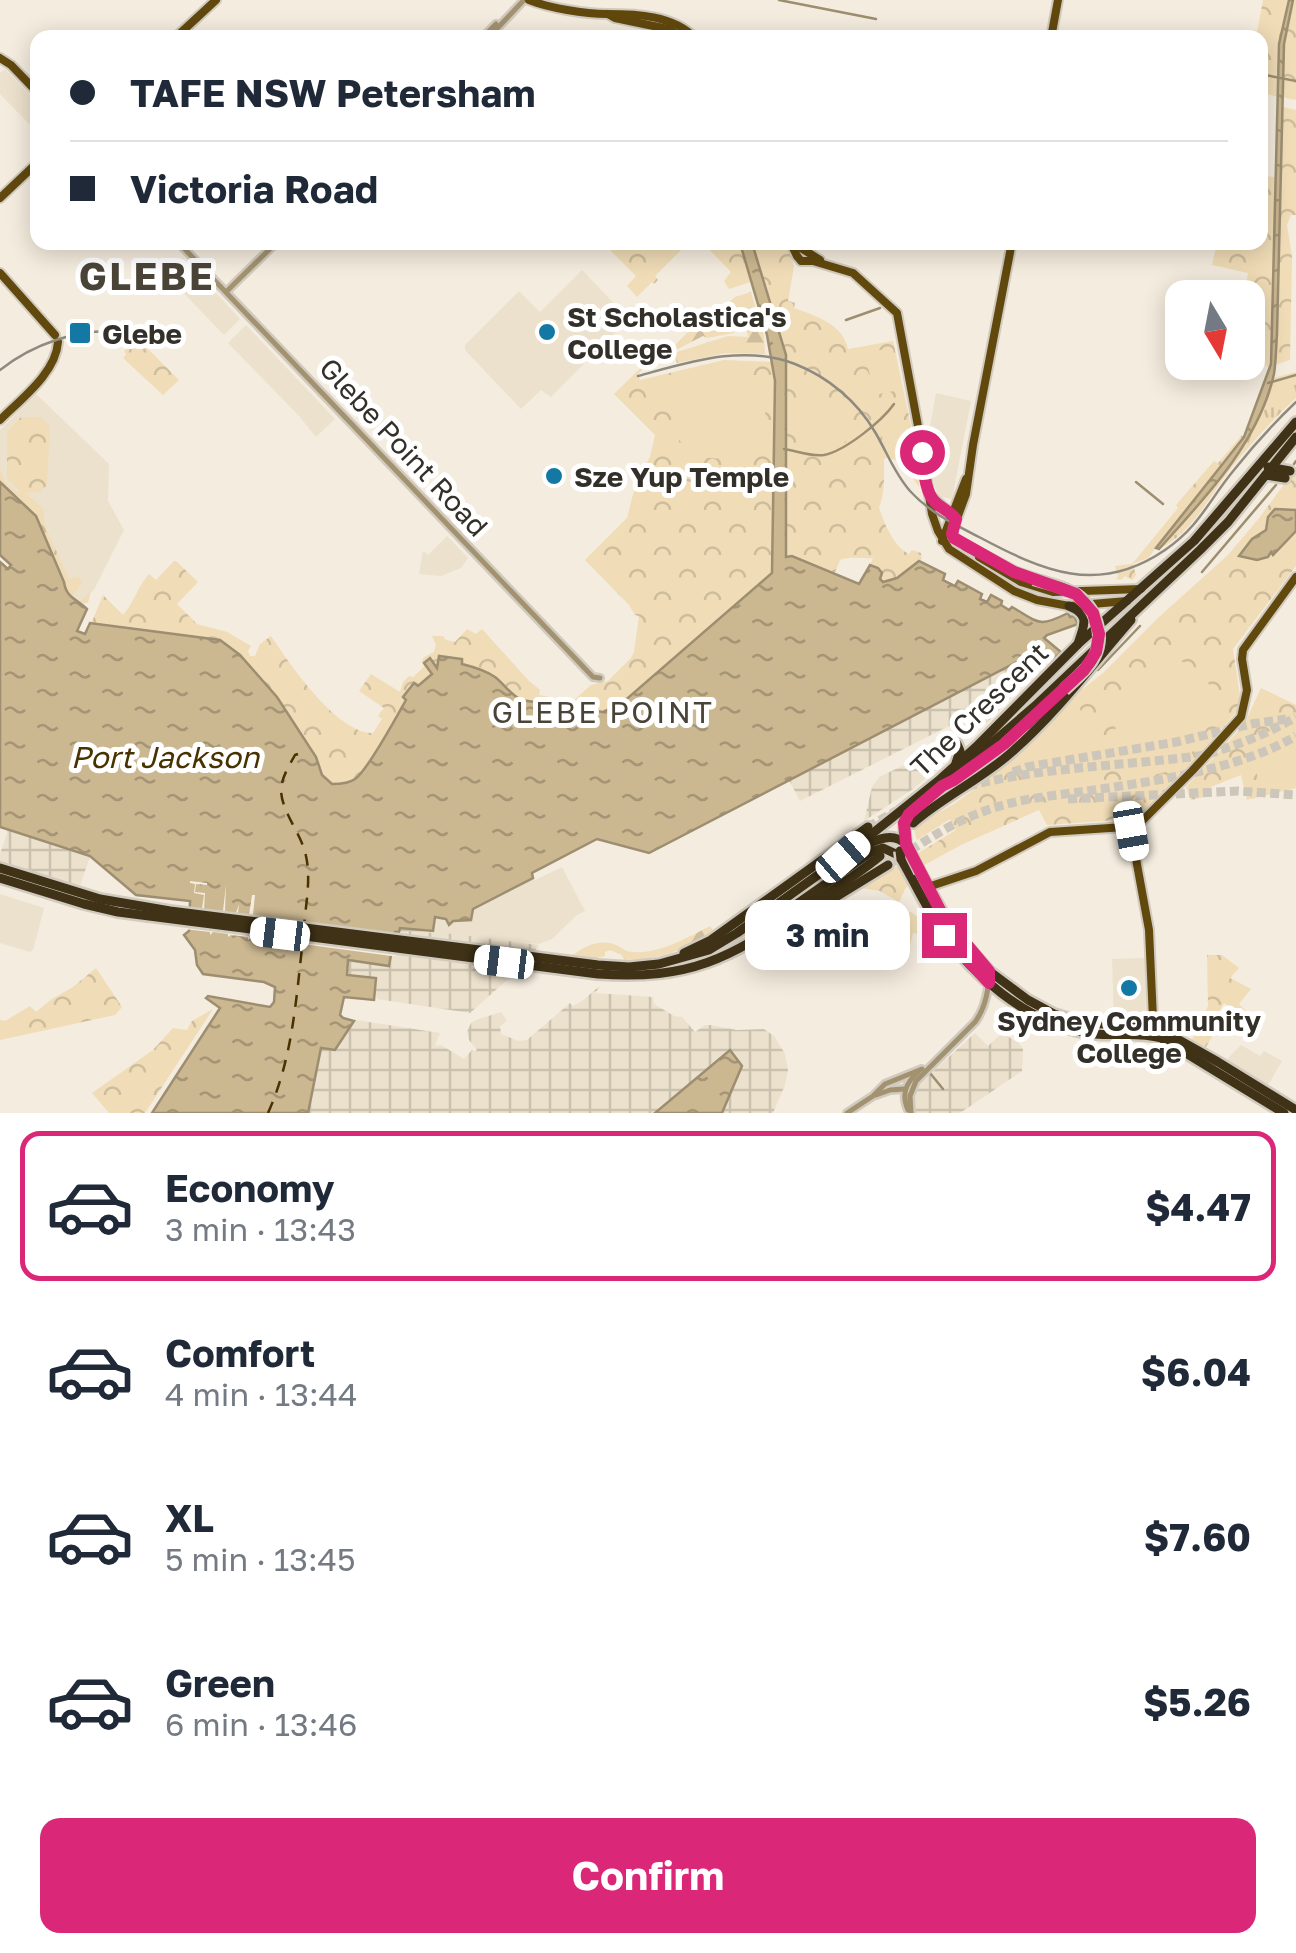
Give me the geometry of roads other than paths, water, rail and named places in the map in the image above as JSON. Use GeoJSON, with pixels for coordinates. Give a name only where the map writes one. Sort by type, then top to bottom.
{"type":"FeatureCollection","features":[{"type":"Feature","properties":{"kind":"highway"},"geometry":{"type":"LineString","coordinates":[[952,792],[990,769],[1076,688],[1140,605],[1216,535],[1296,422]]}},
{"type":"Feature","properties":{"kind":"highway"},"geometry":{"type":"LineString","coordinates":[[1264,468],[1296,437]]}},
{"type":"Feature","properties":{"kind":"highway"},"geometry":{"type":"LineString","coordinates":[[1264,468],[1288,474],[1284,452]]}},
{"type":"Feature","properties":{"kind":"highway","name":"The Crescent"},"geometry":{"type":"LineString","coordinates":[[843,857],[955,765],[1078,644],[1194,541],[1264,468]]}},
{"type":"Feature","properties":{"kind":"highway"},"geometry":{"type":"LineString","coordinates":[[913,823],[988,764],[1064,690],[1092,660],[1098,642],[1097,623],[1090,608],[1076,594],[1014,572],[965,546]]}},
{"type":"Feature","properties":{"kind":"highway"},"geometry":{"type":"LineString","coordinates":[[1124,601],[1154,593]]}},
{"type":"Feature","properties":{"kind":"highway","name":"The Crescent"},"geometry":{"type":"LineString","coordinates":[[902,851],[906,818],[992,748],[1140,605]]}},
{"type":"Feature","properties":{"kind":"highway"},"geometry":{"type":"LineString","coordinates":[[1069,606],[1079,610],[1084,618],[1078,644]]}},
{"type":"Feature","properties":{"kind":"highway"},"geometry":{"type":"LineString","coordinates":[[988,764],[992,748],[1028,724]]}},
{"type":"Feature","properties":{"kind":"highway"},"geometry":{"type":"LineString","coordinates":[[955,765],[960,751],[957,744]]}},
{"type":"Feature","properties":{"kind":"highway"},"geometry":{"type":"LineString","coordinates":[[910,804],[894,823],[895,836],[944,935],[1036,1015],[1074,1031],[1098,1035],[1151,1031],[1171,1035],[1296,1110]]}},
{"type":"Feature","properties":{"kind":"highway"},"geometry":{"type":"LineString","coordinates":[[0,868],[117,903],[579,967],[687,952],[720,933],[868,827]]}},
{"type":"Feature","properties":{"kind":"highway"},"geometry":{"type":"LineString","coordinates":[[598,966],[659,964],[709,950],[843,857],[877,840],[895,836]]}},
{"type":"Feature","properties":{"kind":"highway"},"geometry":{"type":"LineString","coordinates":[[707,964],[872,852],[883,848],[902,851]]}},
{"type":"Feature","properties":{"kind":"highway"},"geometry":{"type":"LineString","coordinates":[[0,878],[118,912],[648,975],[707,964],[756,939],[884,860]]}},
{"type":"Feature","properties":{"kind":"highway"},"geometry":{"type":"LineString","coordinates":[[917,876],[989,977]]}},
{"type":"Feature","properties":{"kind":"highway"},"geometry":{"type":"LineString","coordinates":[[1151,1031],[1284,1113]]}},
{"type":"Feature","properties":{"kind":"main road"},"geometry":{"type":"LineString","coordinates":[[184,30],[216,0]]}},
{"type":"Feature","properties":{"kind":"main road"},"geometry":{"type":"LineString","coordinates":[[527,0],[658,19],[678,30]]}},
{"type":"Feature","properties":{"kind":"main road"},"geometry":{"type":"LineString","coordinates":[[1052,30],[1058,0]]}},
{"type":"Feature","properties":{"kind":"main road"},"geometry":{"type":"LineString","coordinates":[[2,62],[30,85]]}},
{"type":"Feature","properties":{"kind":"main road"},"geometry":{"type":"LineString","coordinates":[[0,198],[30,170]]}},
{"type":"Feature","properties":{"kind":"main road"},"geometry":{"type":"LineString","coordinates":[[799,250],[803,255],[853,273],[896,312],[932,518],[942,540]]}},
{"type":"Feature","properties":{"kind":"main road"},"geometry":{"type":"LineString","coordinates":[[942,540],[965,499],[1010,250]]}},
{"type":"Feature","properties":{"kind":"main road"},"geometry":{"type":"LineString","coordinates":[[0,275],[56,338],[56,355],[46,370],[0,420]]}},
{"type":"Feature","properties":{"kind":"main road"},"geometry":{"type":"LineString","coordinates":[[929,490],[935,502],[954,518]]}},
{"type":"Feature","properties":{"kind":"main road"},"geometry":{"type":"LineString","coordinates":[[954,518],[952,536],[987,563],[1033,587],[1054,592],[1141,589]]}},
{"type":"Feature","properties":{"kind":"main road","name":"The Crescent"},"geometry":{"type":"LineString","coordinates":[[942,540],[954,554],[1014,591],[1037,600],[1069,606],[1124,601]]}},
{"type":"Feature","properties":{"kind":"main road"},"geometry":{"type":"LineString","coordinates":[[928,887],[976,870],[1050,832],[1130,826],[1147,817],[1240,717],[1247,690],[1243,650],[1296,577]]}},
{"type":"Feature","properties":{"kind":"main road"},"geometry":{"type":"LineString","coordinates":[[1130,826],[1148,930],[1151,1031]]}},
{"type":"Feature","properties":{"kind":"street"},"geometry":{"type":"LineString","coordinates":[[493,30],[527,0]]}},
{"type":"Feature","properties":{"kind":"street","name":"Glebe Point Road"},"geometry":{"type":"LineString","coordinates":[[186,250],[473,554],[593,677],[600,678]]}},
{"type":"Feature","properties":{"kind":"street"},"geometry":{"type":"LineString","coordinates":[[226,292],[268,250]]}},
{"type":"Feature","properties":{"kind":"street"},"geometry":{"type":"LineString","coordinates":[[887,1087],[908,1087],[979,1016],[989,977]]}},
{"type":"Feature","properties":{"kind":"street"},"geometry":{"type":"LineString","coordinates":[[847,1113],[940,1055]]}},
{"type":"Feature","properties":{"kind":"street"},"geometry":{"type":"LineString","coordinates":[[905,1105],[908,1087],[922,1069]]}},
{"type":"Feature","properties":{"kind":"street"},"geometry":{"type":"LineString","coordinates":[[887,1087],[910,1113]]}},
{"type":"Feature","properties":{"kind":"street"},"geometry":{"type":"LineString","coordinates":[[908,1087],[910,1113]]}},
{"type":"Feature","properties":{"kind":"water"},"geometry":{"type":"Polygon","coordinates":[[[1289,0],[1293,0],[1284,44],[1274,374],[1267,399],[1243,446],[1212,489],[1159,549],[1156,548],[1244,437],[1271,364],[1279,44],[1289,0]]]}},
{"type":"Feature","properties":{"kind":"water","name":"Port Jackson"},"geometry":{"type":"Polygon","coordinates":[[[742,250],[754,250],[786,355],[786,557],[792,556],[859,584],[870,565],[882,573],[883,582],[897,578],[919,561],[945,574],[943,580],[955,586],[958,581],[982,594],[980,599],[987,602],[991,595],[1009,610],[1012,607],[1034,620],[1051,621],[1068,613],[1074,616],[1078,624],[1044,638],[1061,652],[1052,661],[1040,650],[649,853],[597,839],[473,909],[471,920],[453,921],[449,925],[446,919],[435,917],[433,931],[400,928],[395,932],[389,966],[348,960],[347,975],[376,978],[374,1000],[344,997],[340,1015],[354,1021],[335,1050],[321,1048],[308,1113],[152,1113],[220,1008],[206,998],[270,1007],[275,987],[203,974],[195,950],[184,935],[189,931],[190,901],[136,895],[90,856],[0,827],[0,562],[8,569],[11,565],[0,555],[0,482],[36,516],[67,592],[87,609],[77,631],[85,634],[90,623],[220,640],[240,655],[277,697],[316,757],[322,775],[332,784],[349,782],[361,774],[382,742],[406,700],[403,697],[414,683],[418,686],[432,674],[424,663],[430,658],[437,668],[439,656],[462,659],[462,664],[491,675],[521,700],[603,712],[621,704],[772,573],[775,381],[767,335],[742,250]]]}},
{"type":"Feature","properties":{"kind":"water"},"geometry":{"type":"Polygon","coordinates":[[[1275,509],[1296,510],[1296,531],[1273,555],[1271,552],[1257,560],[1239,556],[1252,539],[1266,530],[1268,517],[1275,509]]]}},
{"type":"Feature","properties":{"kind":"water"},"geometry":{"type":"Polygon","coordinates":[[[730,1050],[742,1066],[722,1113],[655,1113],[730,1050]]]}},
{"type":"Feature","properties":{"kind":"waterway"},"geometry":{"type":"LineString","coordinates":[[779,0],[876,19]]}},
{"type":"Feature","properties":{"kind":"waterway"},"geometry":{"type":"LineString","coordinates":[[1268,76],[1296,81]]}},
{"type":"Feature","properties":{"kind":"waterway"},"geometry":{"type":"LineString","coordinates":[[846,320],[880,308]]}},
{"type":"Feature","properties":{"kind":"waterway"},"geometry":{"type":"LineString","coordinates":[[1268,383],[1296,375]]}},
{"type":"Feature","properties":{"kind":"waterway"},"geometry":{"type":"LineString","coordinates":[[784,449],[814,455],[833,452],[862,434],[894,404]]}},
{"type":"Feature","properties":{"kind":"waterway"},"geometry":{"type":"LineString","coordinates":[[1136,482],[1163,504]]}},
{"type":"Feature","properties":{"kind":"waterway"},"geometry":{"type":"LineString","coordinates":[[1202,572],[1276,485]]}},
{"type":"Feature","properties":{"kind":"waterway"},"geometry":{"type":"LineString","coordinates":[[1098,670],[1140,626]]}},
{"type":"Feature","properties":{"kind":"waterway"},"geometry":{"type":"LineString","coordinates":[[930,1073],[943,1089]]}},
{"type":"Feature","properties":{"kind":"tunnel"},"geometry":{"type":"LineString","coordinates":[[929,798],[962,787],[1031,774],[1205,755],[1252,739],[1296,717]]}},
{"type":"Feature","properties":{"kind":"tunnel"},"geometry":{"type":"LineString","coordinates":[[1013,772],[1286,719]]}},
{"type":"Feature","properties":{"kind":"tunnel"},"geometry":{"type":"LineString","coordinates":[[888,865],[945,829],[994,808],[1191,773],[1246,758],[1296,736]]}},
{"type":"Feature","properties":{"kind":"tunnel"},"geometry":{"type":"LineString","coordinates":[[1068,799],[1238,791],[1296,795]]}},
{"type":"Feature","properties":{"kind":"tunnel"},"geometry":{"type":"LineString","coordinates":[[868,827],[896,811]]}},
{"type":"Feature","properties":{"kind":"tram line"},"geometry":{"type":"LineString","coordinates":[[0,370],[57,340],[121,332]]}},
{"type":"Feature","properties":{"kind":"tram line"},"geometry":{"type":"LineString","coordinates":[[638,376],[736,355],[775,358],[807,369],[850,400],[868,421],[904,484],[934,511],[1026,560],[1071,574],[1094,575],[1140,564],[1177,541],[1249,452],[1296,402]]}},
{"type":"Feature","properties":{"kind":"place","name":"St Scholastica's College"},"geometry":{"type":"Point","coordinates":[547,332]}},
{"type":"Feature","properties":{"kind":"place","name":"Glebe"},"geometry":{"type":"Point","coordinates":[80,333]}},
{"type":"Feature","properties":{"kind":"place","name":"Sze Yup Temple"},"geometry":{"type":"Point","coordinates":[554,476]}},
{"type":"Feature","properties":{"kind":"place","name":"Sydney Community College"},"geometry":{"type":"Point","coordinates":[1129,988]}},
{"type":"Feature","properties":{"kind":"district","name":"GLEBE"},"geometry":{"type":"Point","coordinates":[147,275]}},
{"type":"Feature","properties":{"kind":"district","name":"GLEBE POINT"},"geometry":{"type":"Point","coordinates":[603,712]}}]}
